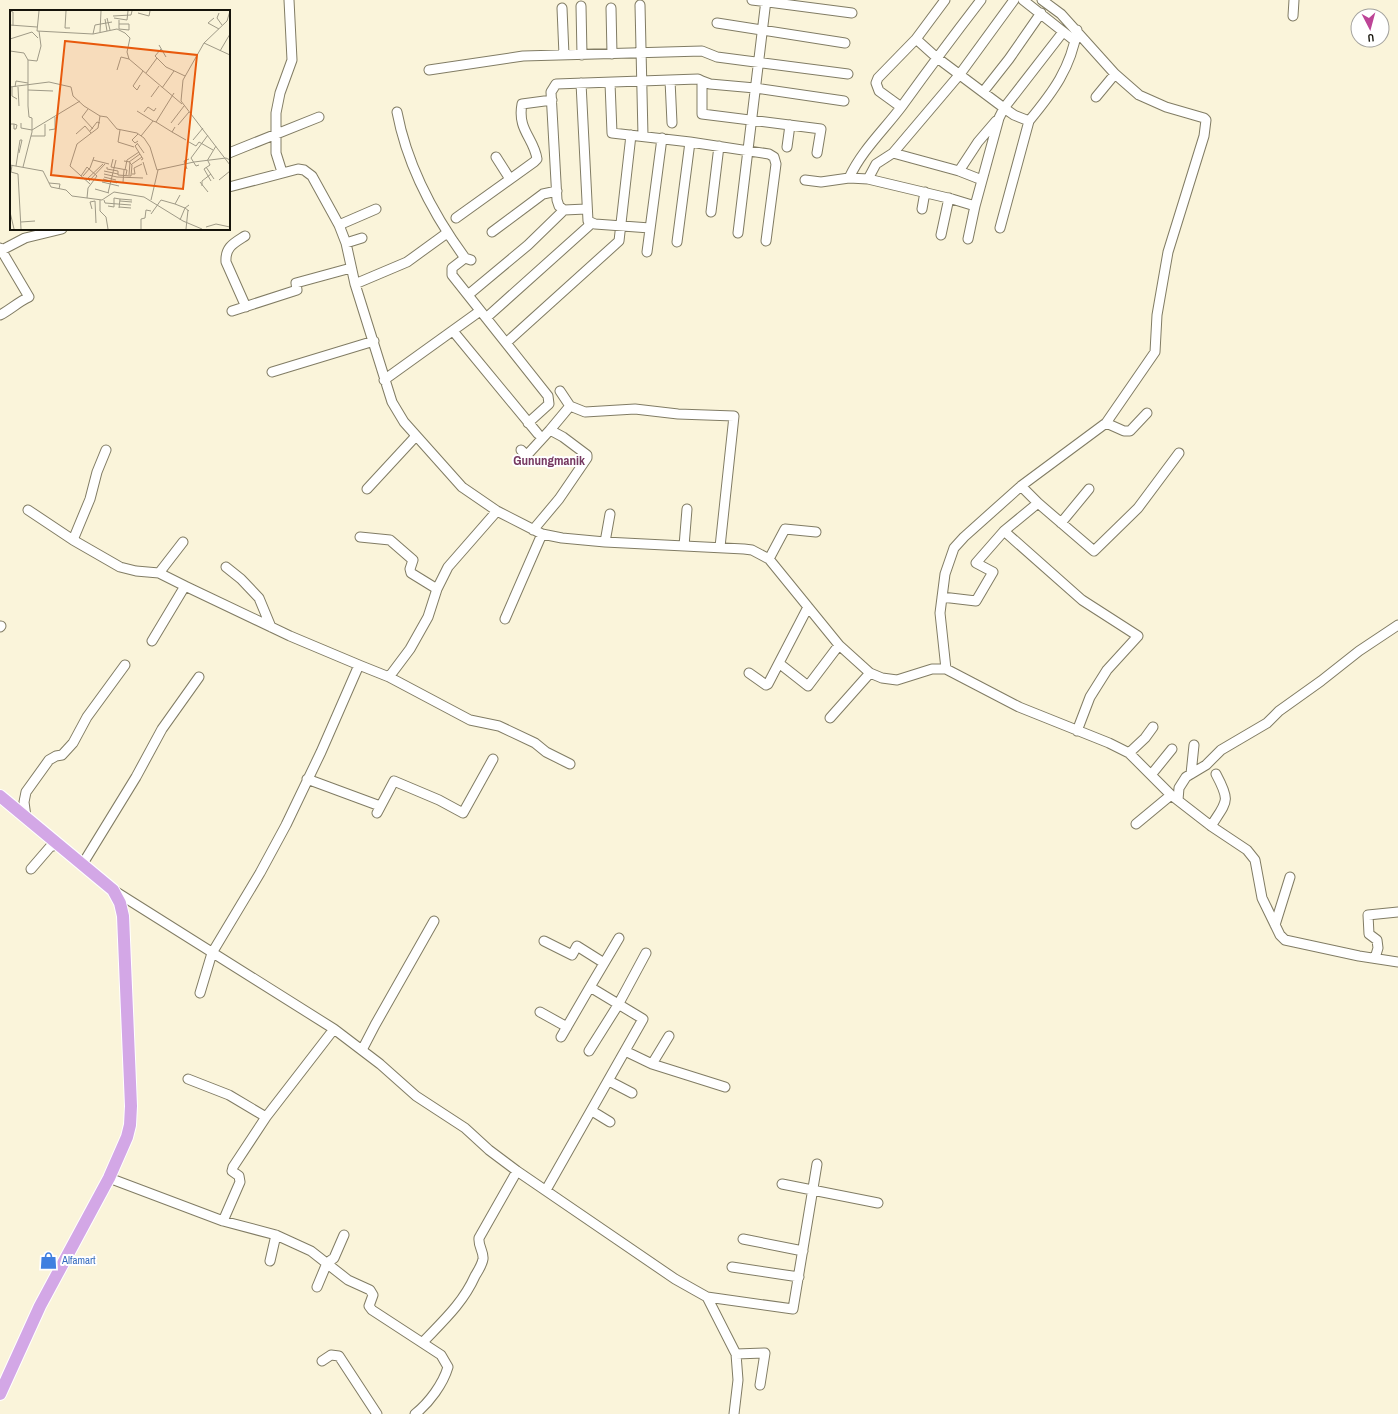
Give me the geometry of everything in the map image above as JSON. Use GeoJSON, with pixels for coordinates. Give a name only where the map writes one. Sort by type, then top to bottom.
{"type":"FeatureCollection","features":[{"type":"Feature","properties":{"kind":"main road"},"geometry":{"type":"LineString","coordinates":[[0,796],[113,890],[120,903],[123,916],[131,1106],[130,1125],[127,1137],[109,1178],[40,1306],[0,1394]]}},
{"type":"Feature","properties":{"kind":"street"},"geometry":{"type":"LineString","coordinates":[[282,172],[276,153],[276,113],[280,93],[292,60],[289,0]]}},
{"type":"Feature","properties":{"kind":"street"},"geometry":{"type":"LineString","coordinates":[[752,0],[852,13]]}},
{"type":"Feature","properties":{"kind":"street"},"geometry":{"type":"LineString","coordinates":[[901,107],[879,90],[876,83],[878,78],[916,39],[945,0]]}},
{"type":"Feature","properties":{"kind":"street"},"geometry":{"type":"LineString","coordinates":[[849,178],[862,154],[901,107],[936,57],[981,0]]}},
{"type":"Feature","properties":{"kind":"street"},"geometry":{"type":"LineString","coordinates":[[868,179],[876,164],[893,153],[960,74],[1014,0]]}},
{"type":"Feature","properties":{"kind":"street"},"geometry":{"type":"LineString","coordinates":[[1023,0],[1041,12],[1075,42]]}},
{"type":"Feature","properties":{"kind":"street"},"geometry":{"type":"LineString","coordinates":[[946,669],[940,613],[945,574],[954,548],[964,536],[1021,486],[1106,423],[1155,352],[1157,315],[1168,252],[1204,136],[1206,120],[1200,115],[1166,107],[1139,95],[1115,74],[1061,14],[1042,0]]}},
{"type":"Feature","properties":{"kind":"street"},"geometry":{"type":"LineString","coordinates":[[1293,16],[1294,0]]}},
{"type":"Feature","properties":{"kind":"street"},"geometry":{"type":"LineString","coordinates":[[738,233],[765,1]]}},
{"type":"Feature","properties":{"kind":"street"},"geometry":{"type":"LineString","coordinates":[[640,5],[643,81],[641,89],[643,136]]}},
{"type":"Feature","properties":{"kind":"street"},"geometry":{"type":"LineString","coordinates":[[581,6],[582,55]]}},
{"type":"Feature","properties":{"kind":"street"},"geometry":{"type":"LineString","coordinates":[[562,8],[564,55]]}},
{"type":"Feature","properties":{"kind":"street"},"geometry":{"type":"LineString","coordinates":[[611,8],[612,54]]}},
{"type":"Feature","properties":{"kind":"street"},"geometry":{"type":"LineString","coordinates":[[984,92],[1009,60],[1041,12]]}},
{"type":"Feature","properties":{"kind":"street"},"geometry":{"type":"LineString","coordinates":[[717,23],[844,43]]}},
{"type":"Feature","properties":{"kind":"street"},"geometry":{"type":"LineString","coordinates":[[1000,228],[1029,121],[1054,89],[1067,68],[1077,30]]}},
{"type":"Feature","properties":{"kind":"street"},"geometry":{"type":"LineString","coordinates":[[968,239],[975,206],[999,118],[1004,108],[1063,32]]}},
{"type":"Feature","properties":{"kind":"street"},"geometry":{"type":"LineString","coordinates":[[916,39],[936,57],[1004,108],[1014,115],[1029,121]]}},
{"type":"Feature","properties":{"kind":"street"},"geometry":{"type":"LineString","coordinates":[[429,70],[523,56],[702,51],[717,56],[848,74]]}},
{"type":"Feature","properties":{"kind":"street"},"geometry":{"type":"LineString","coordinates":[[1096,98],[1115,74]]}},
{"type":"Feature","properties":{"kind":"street"},"geometry":{"type":"LineString","coordinates":[[564,210],[559,206],[557,191],[552,100],[552,88],[556,84],[698,79],[710,84],[755,88],[844,101]]}},
{"type":"Feature","properties":{"kind":"street"},"geometry":{"type":"LineString","coordinates":[[670,80],[672,123]]}},
{"type":"Feature","properties":{"kind":"street"},"geometry":{"type":"LineString","coordinates":[[702,81],[702,119],[751,120],[831,130]]}},
{"type":"Feature","properties":{"kind":"street"},"geometry":{"type":"LineString","coordinates":[[581,83],[586,209],[588,221],[592,223],[650,228]]}},
{"type":"Feature","properties":{"kind":"street"},"geometry":{"type":"LineString","coordinates":[[610,83],[612,133],[720,146],[770,154],[774,157],[776,164],[766,241]]}},
{"type":"Feature","properties":{"kind":"street"},"geometry":{"type":"LineString","coordinates":[[456,218],[536,159],[525,133],[522,120],[522,104],[552,100]]}},
{"type":"Feature","properties":{"kind":"street"},"geometry":{"type":"LineString","coordinates":[[397,112],[401,132],[420,185],[447,233],[468,259],[451,271],[480,311],[548,396],[549,404],[528,423]]}},
{"type":"Feature","properties":{"kind":"street"},"geometry":{"type":"LineString","coordinates":[[230,153],[319,117]]}},
{"type":"Feature","properties":{"kind":"street"},"geometry":{"type":"LineString","coordinates":[[959,171],[978,142],[999,118]]}},
{"type":"Feature","properties":{"kind":"street"},"geometry":{"type":"LineString","coordinates":[[787,147],[790,125]]}},
{"type":"Feature","properties":{"kind":"street"},"geometry":{"type":"LineString","coordinates":[[817,153],[821,129]]}},
{"type":"Feature","properties":{"kind":"street"},"geometry":{"type":"LineString","coordinates":[[506,343],[619,241],[631,135]]}},
{"type":"Feature","properties":{"kind":"street"},"geometry":{"type":"LineString","coordinates":[[647,252],[662,138]]}},
{"type":"Feature","properties":{"kind":"street"},"geometry":{"type":"LineString","coordinates":[[677,242],[690,142]]}},
{"type":"Feature","properties":{"kind":"street"},"geometry":{"type":"LineString","coordinates":[[710,212],[720,146]]}},
{"type":"Feature","properties":{"kind":"street"},"geometry":{"type":"LineString","coordinates":[[893,153],[959,171],[982,180]]}},
{"type":"Feature","properties":{"kind":"street"},"geometry":{"type":"LineString","coordinates":[[496,158],[510,179]]}},
{"type":"Feature","properties":{"kind":"street"},"geometry":{"type":"LineString","coordinates":[[230,187],[282,172],[301,169],[308,172],[339,225],[346,243],[355,284],[392,402],[404,422],[462,487],[497,511],[542,534],[562,538],[605,542],[720,547],[752,550],[769,559],[789,581],[839,645],[870,673],[882,678],[897,680],[932,669],[946,669],[1019,707],[1109,743],[1129,753],[1174,798],[1211,826],[1247,850],[1255,860],[1262,898],[1275,925],[1285,940],[1398,962]]}},
{"type":"Feature","properties":{"kind":"street"},"geometry":{"type":"LineString","coordinates":[[805,180],[821,182],[849,178],[868,179],[949,198],[975,206]]}},
{"type":"Feature","properties":{"kind":"street"},"geometry":{"type":"LineString","coordinates":[[492,232],[543,194],[557,191]]}},
{"type":"Feature","properties":{"kind":"street"},"geometry":{"type":"LineString","coordinates":[[922,209],[925,192]]}},
{"type":"Feature","properties":{"kind":"street"},"geometry":{"type":"LineString","coordinates":[[941,235],[949,198]]}},
{"type":"Feature","properties":{"kind":"street"},"geometry":{"type":"LineString","coordinates":[[339,225],[376,209]]}},
{"type":"Feature","properties":{"kind":"street"},"geometry":{"type":"LineString","coordinates":[[468,295],[528,244],[564,210],[586,209]]}},
{"type":"Feature","properties":{"kind":"street"},"geometry":{"type":"LineString","coordinates":[[486,318],[592,223]]}},
{"type":"Feature","properties":{"kind":"street"},"geometry":{"type":"LineString","coordinates":[[0,315],[29,297],[0,250],[26,238],[58,230]]}},
{"type":"Feature","properties":{"kind":"street"},"geometry":{"type":"LineString","coordinates":[[355,284],[407,262],[447,233]]}},
{"type":"Feature","properties":{"kind":"street"},"geometry":{"type":"LineString","coordinates":[[245,236],[229,246],[226,255],[226,262],[246,306]]}},
{"type":"Feature","properties":{"kind":"street"},"geometry":{"type":"LineString","coordinates":[[346,243],[362,238]]}},
{"type":"Feature","properties":{"kind":"street"},"geometry":{"type":"LineString","coordinates":[[232,311],[297,290],[296,282],[351,268]]}},
{"type":"Feature","properties":{"kind":"street"},"geometry":{"type":"LineString","coordinates":[[384,380],[480,311]]}},
{"type":"Feature","properties":{"kind":"street"},"geometry":{"type":"LineString","coordinates":[[453,331],[538,434]]}},
{"type":"Feature","properties":{"kind":"street"},"geometry":{"type":"LineString","coordinates":[[272,372],[374,341]]}},
{"type":"Feature","properties":{"kind":"street"},"geometry":{"type":"LineString","coordinates":[[560,390],[570,406],[585,412],[636,409],[678,414],[734,416],[720,547]]}},
{"type":"Feature","properties":{"kind":"street"},"geometry":{"type":"LineString","coordinates":[[521,450],[525,454],[528,454],[570,406]]}},
{"type":"Feature","properties":{"kind":"street"},"geometry":{"type":"LineString","coordinates":[[1106,423],[1124,432],[1130,431],[1147,413]]}},
{"type":"Feature","properties":{"kind":"street"},"geometry":{"type":"LineString","coordinates":[[533,530],[559,499],[587,458],[586,455],[563,437],[550,430]]}},
{"type":"Feature","properties":{"kind":"street"},"geometry":{"type":"LineString","coordinates":[[367,489],[416,436]]}},
{"type":"Feature","properties":{"kind":"street"},"geometry":{"type":"LineString","coordinates":[[73,540],[90,499],[98,467],[106,450]]}},
{"type":"Feature","properties":{"kind":"street"},"geometry":{"type":"LineString","coordinates":[[1021,486],[1038,503],[1094,551],[1138,508],[1179,453]]}},
{"type":"Feature","properties":{"kind":"street"},"geometry":{"type":"LineString","coordinates":[[1061,523],[1089,489]]}},
{"type":"Feature","properties":{"kind":"street"},"geometry":{"type":"LineString","coordinates":[[942,597],[976,601],[993,572],[976,563],[1004,531],[1038,503]]}},
{"type":"Feature","properties":{"kind":"street"},"geometry":{"type":"LineString","coordinates":[[684,546],[688,509]]}},
{"type":"Feature","properties":{"kind":"street"},"geometry":{"type":"LineString","coordinates":[[28,510],[73,540],[120,567],[136,571],[159,573],[271,627],[389,677],[470,720],[499,726],[535,743],[546,752],[570,764]]}},
{"type":"Feature","properties":{"kind":"street"},"geometry":{"type":"LineString","coordinates":[[389,677],[410,649],[428,617],[437,589],[448,568],[497,511]]}},
{"type":"Feature","properties":{"kind":"street"},"geometry":{"type":"LineString","coordinates":[[605,542],[610,514]]}},
{"type":"Feature","properties":{"kind":"street"},"geometry":{"type":"LineString","coordinates":[[769,559],[785,529],[816,532]]}},
{"type":"Feature","properties":{"kind":"street"},"geometry":{"type":"LineString","coordinates":[[1004,531],[1082,600],[1138,636],[1107,670],[1090,697],[1077,731]]}},
{"type":"Feature","properties":{"kind":"street"},"geometry":{"type":"LineString","coordinates":[[505,619],[542,534]]}},
{"type":"Feature","properties":{"kind":"street"},"geometry":{"type":"LineString","coordinates":[[360,537],[392,541],[413,560],[410,569],[411,573],[437,589]]}},
{"type":"Feature","properties":{"kind":"street"},"geometry":{"type":"LineString","coordinates":[[159,573],[183,542]]}},
{"type":"Feature","properties":{"kind":"street"},"geometry":{"type":"LineString","coordinates":[[226,567],[241,579],[259,598],[271,627]]}},
{"type":"Feature","properties":{"kind":"street"},"geometry":{"type":"LineString","coordinates":[[152,641],[185,586]]}},
{"type":"Feature","properties":{"kind":"street"},"geometry":{"type":"LineString","coordinates":[[749,673],[767,685],[780,664],[808,607]]}},
{"type":"Feature","properties":{"kind":"street"},"geometry":{"type":"LineString","coordinates":[[1136,824],[1174,798],[1186,777],[1206,765],[1222,750],[1267,723],[1279,711],[1359,651],[1398,625]]}},
{"type":"Feature","properties":{"kind":"street"},"geometry":{"type":"LineString","coordinates":[[780,664],[808,686],[839,645]]}},
{"type":"Feature","properties":{"kind":"street"},"geometry":{"type":"LineString","coordinates":[[26,817],[25,796],[33,780],[49,760],[56,756],[62,755],[73,743],[87,717],[125,665]]}},
{"type":"Feature","properties":{"kind":"street"},"geometry":{"type":"LineString","coordinates":[[200,992],[212,953],[260,873],[286,825],[359,665]]}},
{"type":"Feature","properties":{"kind":"street"},"geometry":{"type":"LineString","coordinates":[[830,718],[870,673]]}},
{"type":"Feature","properties":{"kind":"street"},"geometry":{"type":"LineString","coordinates":[[82,865],[136,777],[162,729],[199,677]]}},
{"type":"Feature","properties":{"kind":"street"},"geometry":{"type":"LineString","coordinates":[[1129,753],[1145,738],[1153,727]]}},
{"type":"Feature","properties":{"kind":"street"},"geometry":{"type":"LineString","coordinates":[[1191,774],[1194,745]]}},
{"type":"Feature","properties":{"kind":"street"},"geometry":{"type":"LineString","coordinates":[[1150,775],[1172,749]]}},
{"type":"Feature","properties":{"kind":"street"},"geometry":{"type":"LineString","coordinates":[[307,779],[378,809],[394,782],[439,800],[463,813],[493,759]]}},
{"type":"Feature","properties":{"kind":"street"},"geometry":{"type":"LineString","coordinates":[[1211,826],[1226,801],[1224,791],[1216,774]]}},
{"type":"Feature","properties":{"kind":"street"},"geometry":{"type":"LineString","coordinates":[[31,869],[50,847],[59,844]]}},
{"type":"Feature","properties":{"kind":"street"},"geometry":{"type":"LineString","coordinates":[[1275,925],[1290,877]]}},
{"type":"Feature","properties":{"kind":"street"},"geometry":{"type":"LineString","coordinates":[[113,890],[334,1029],[362,1050],[416,1096],[464,1128],[516,1171],[675,1279],[707,1297],[793,1309],[804,1251],[817,1164]]}},
{"type":"Feature","properties":{"kind":"street"},"geometry":{"type":"LineString","coordinates":[[1375,958],[1378,948],[1377,940],[1369,934],[1368,915],[1398,912]]}},
{"type":"Feature","properties":{"kind":"street"},"geometry":{"type":"LineString","coordinates":[[362,1050],[434,921]]}},
{"type":"Feature","properties":{"kind":"street"},"geometry":{"type":"LineString","coordinates":[[561,1037],[619,938]]}},
{"type":"Feature","properties":{"kind":"street"},"geometry":{"type":"LineString","coordinates":[[544,941],[572,955],[577,946],[604,963]]}},
{"type":"Feature","properties":{"kind":"street"},"geometry":{"type":"LineString","coordinates":[[589,1051],[618,1005],[646,953]]}},
{"type":"Feature","properties":{"kind":"street"},"geometry":{"type":"LineString","coordinates":[[546,1190],[643,1019],[590,987]]}},
{"type":"Feature","properties":{"kind":"street"},"geometry":{"type":"LineString","coordinates":[[540,1012],[567,1027]]}},
{"type":"Feature","properties":{"kind":"street"},"geometry":{"type":"LineString","coordinates":[[223,1221],[240,1182],[239,1176],[232,1171],[233,1167],[266,1117],[334,1029]]}},
{"type":"Feature","properties":{"kind":"street"},"geometry":{"type":"LineString","coordinates":[[652,1064],[669,1036]]}},
{"type":"Feature","properties":{"kind":"street"},"geometry":{"type":"LineString","coordinates":[[625,1051],[652,1064],[725,1087]]}},
{"type":"Feature","properties":{"kind":"street"},"geometry":{"type":"LineString","coordinates":[[188,1079],[229,1095],[266,1117]]}},
{"type":"Feature","properties":{"kind":"street"},"geometry":{"type":"LineString","coordinates":[[609,1080],[632,1093]]}},
{"type":"Feature","properties":{"kind":"street"},"geometry":{"type":"LineString","coordinates":[[592,1111],[610,1122]]}},
{"type":"Feature","properties":{"kind":"street"},"geometry":{"type":"LineString","coordinates":[[423,1342],[461,1302],[468,1292],[483,1262],[483,1256],[478,1245],[478,1238],[516,1171]]}},
{"type":"Feature","properties":{"kind":"street"},"geometry":{"type":"LineString","coordinates":[[109,1178],[223,1221],[276,1235],[311,1250],[348,1280],[370,1290],[373,1295],[369,1306],[372,1310],[441,1355],[448,1367],[446,1376],[423,1407],[415,1414]]}},
{"type":"Feature","properties":{"kind":"street"},"geometry":{"type":"LineString","coordinates":[[782,1184],[814,1189],[878,1203]]}},
{"type":"Feature","properties":{"kind":"street"},"geometry":{"type":"LineString","coordinates":[[270,1262],[276,1235]]}},
{"type":"Feature","properties":{"kind":"street"},"geometry":{"type":"LineString","coordinates":[[317,1287],[327,1263],[334,1258],[344,1235]]}},
{"type":"Feature","properties":{"kind":"street"},"geometry":{"type":"LineString","coordinates":[[743,1239],[804,1251]]}},
{"type":"Feature","properties":{"kind":"street"},"geometry":{"type":"LineString","coordinates":[[732,1268],[799,1277]]}},
{"type":"Feature","properties":{"kind":"street"},"geometry":{"type":"LineString","coordinates":[[707,1297],[736,1354],[738,1380],[734,1414]]}},
{"type":"Feature","properties":{"kind":"street"},"geometry":{"type":"LineString","coordinates":[[736,1354],[765,1353],[760,1384]]}},
{"type":"Feature","properties":{"kind":"street"},"geometry":{"type":"LineString","coordinates":[[322,1361],[331,1355],[338,1356],[376,1414]]}},
{"type":"Feature","properties":{"kind":"place","name":"Alfamart"},"geometry":{"type":"Point","coordinates":[49,1260]}},
{"type":"Feature","properties":{"kind":"district","name":"Gunungmanik"},"geometry":{"type":"Point","coordinates":[549,460]}}]}
